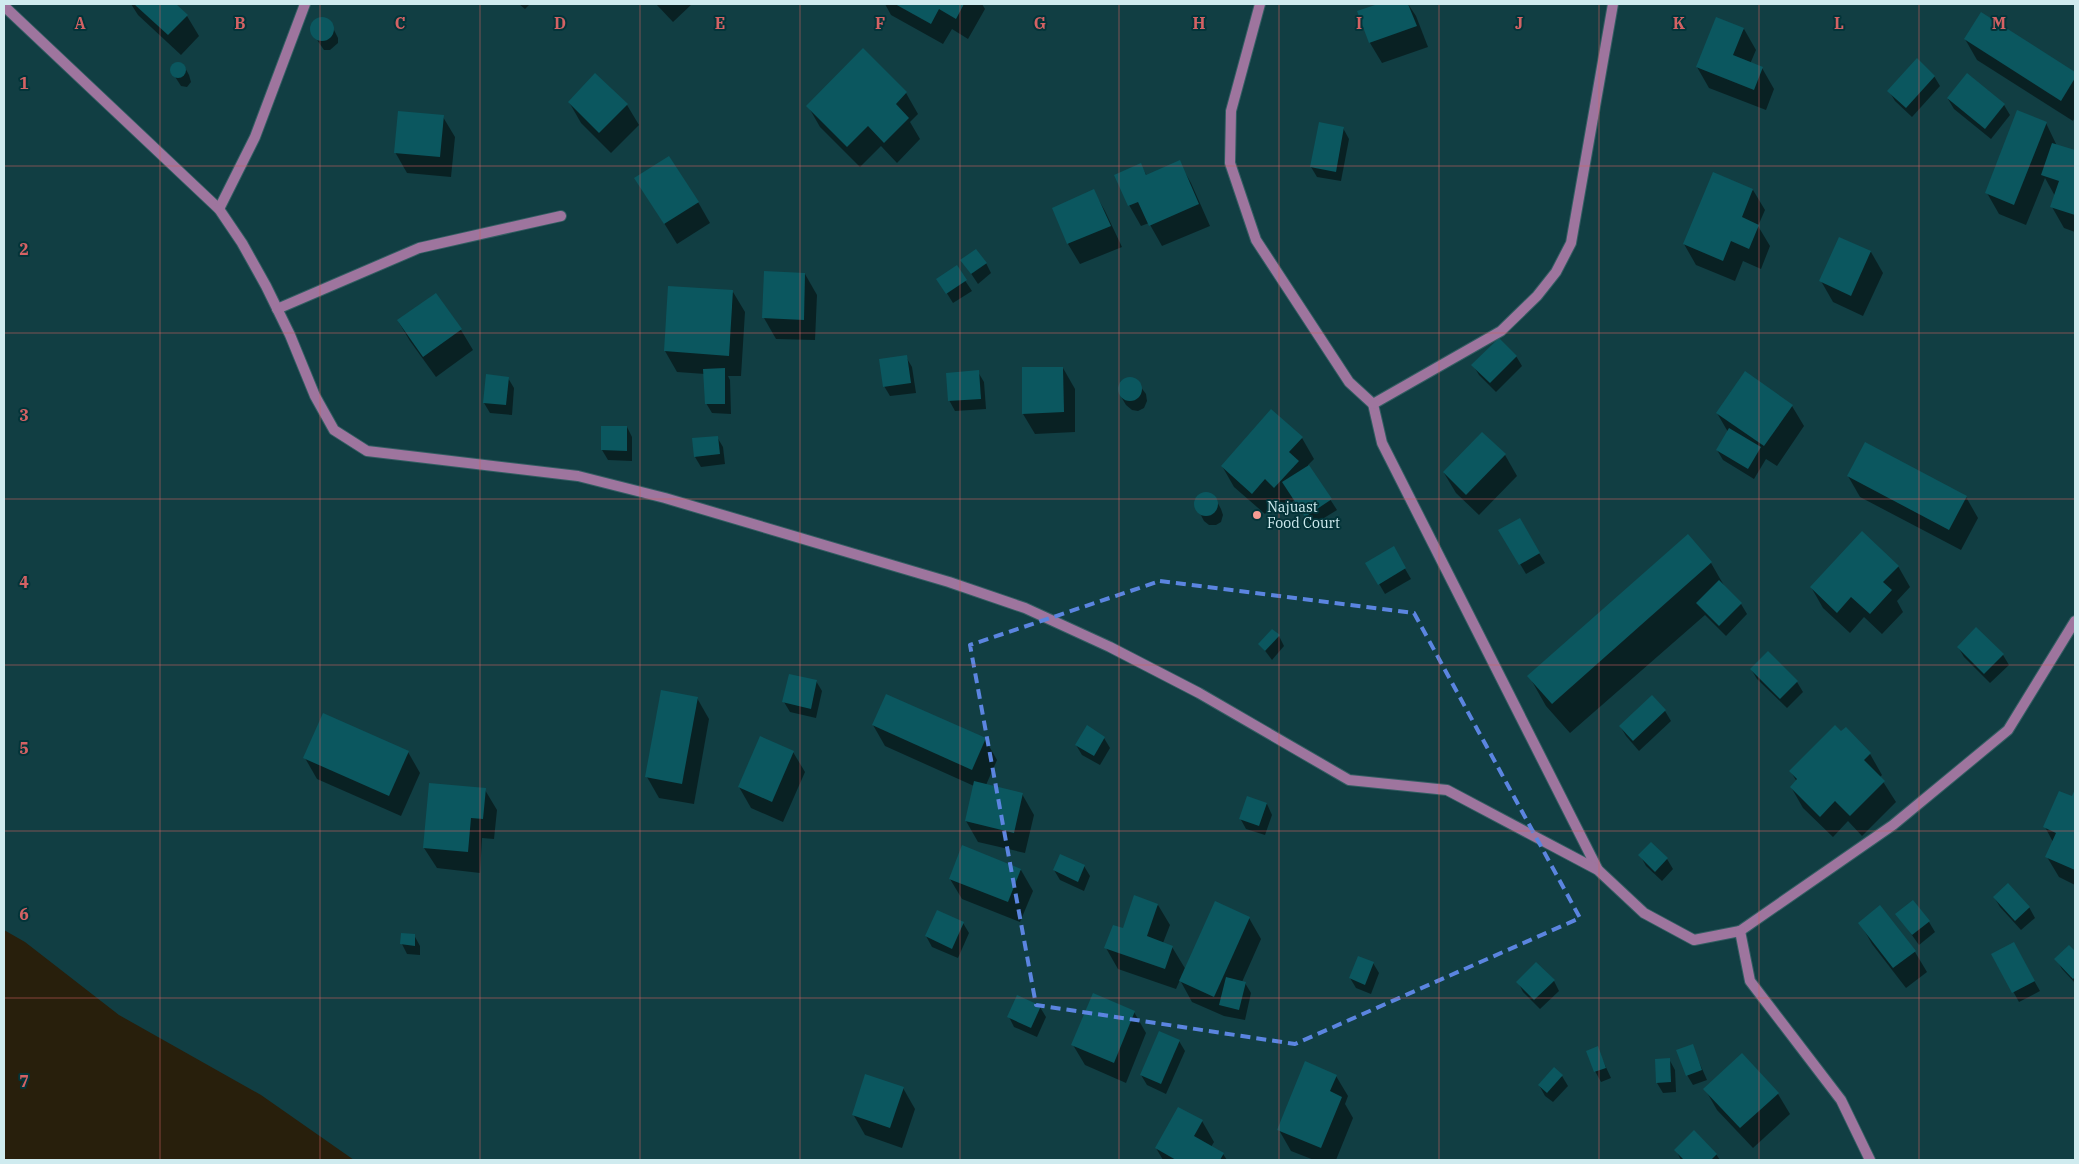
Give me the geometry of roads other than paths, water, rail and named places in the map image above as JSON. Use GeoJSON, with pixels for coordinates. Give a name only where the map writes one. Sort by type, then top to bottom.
{"type":"FeatureCollection","features":[{"type":"Feature","properties":{"kind":"street"},"geometry":{"type":"LineString","coordinates":[[219,209],[255,137],[305,4]]}},
{"type":"Feature","properties":{"kind":"street"},"geometry":{"type":"LineString","coordinates":[[1260,4],[1231,111],[1230,163],[1256,240],[1350,382],[1372,404],[1382,443],[1598,870]]}},
{"type":"Feature","properties":{"kind":"street"},"geometry":{"type":"LineString","coordinates":[[1372,404],[1501,331],[1537,296],[1556,272],[1571,243],[1613,4]]}},
{"type":"Feature","properties":{"kind":"street"},"geometry":{"type":"LineString","coordinates":[[4,6],[219,209],[242,243],[278,309],[315,396],[334,430],[367,451],[578,476],[665,498],[978,592],[1025,608],[1110,646],[1199,693],[1350,780],[1447,790],[1598,870],[1644,913],[1694,940],[1740,930],[1893,825],[2008,730],[2075,621]]}},
{"type":"Feature","properties":{"kind":"street"},"geometry":{"type":"LineString","coordinates":[[278,309],[419,248],[560,216]]}},
{"type":"Feature","properties":{"kind":"street"},"geometry":{"type":"LineString","coordinates":[[1740,930],[1750,980],[1841,1100],[1870,1160]]}},
{"type":"Feature","properties":{"kind":"place","name":"Najuast Food Court"},"geometry":{"type":"Point","coordinates":[1257,515]}}]}
